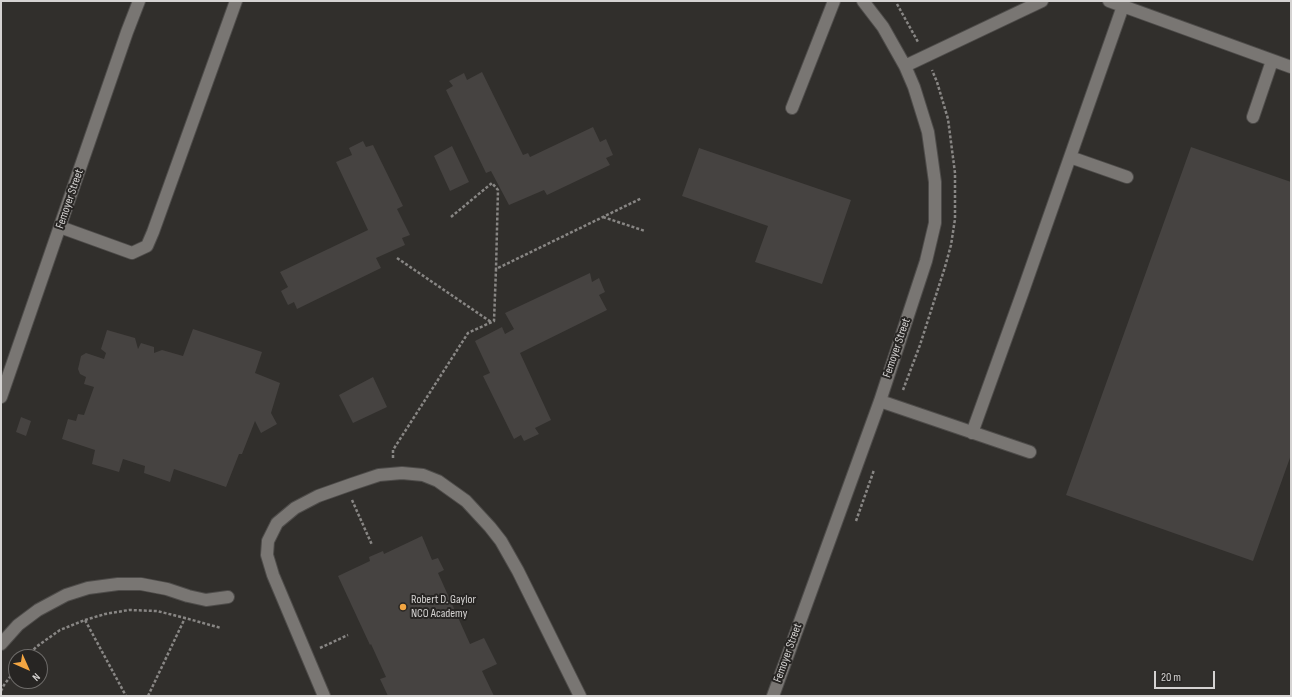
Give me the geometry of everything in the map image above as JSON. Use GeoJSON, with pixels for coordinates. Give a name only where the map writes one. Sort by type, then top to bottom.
{"type":"FeatureCollection","features":[{"type":"Feature","properties":{"kind":"street","name":"Femoyer Street"},"geometry":{"type":"LineString","coordinates":[[1,397],[127,32],[140,1]]}},
{"type":"Feature","properties":{"kind":"street"},"geometry":{"type":"LineString","coordinates":[[60,227],[132,253],[147,246],[159,217],[236,1]]}},
{"type":"Feature","properties":{"kind":"street"},"geometry":{"type":"LineString","coordinates":[[792,108],[834,1]]}},
{"type":"Feature","properties":{"kind":"street","name":"Femoyer Street"},"geometry":{"type":"LineString","coordinates":[[773,696],[880,401],[926,261],[935,223],[934,182],[928,132],[914,87],[905,66],[882,27],[863,1]]}},
{"type":"Feature","properties":{"kind":"street"},"geometry":{"type":"LineString","coordinates":[[905,66],[1042,1]]}},
{"type":"Feature","properties":{"kind":"street"},"geometry":{"type":"LineString","coordinates":[[1109,1],[1291,67]]}},
{"type":"Feature","properties":{"kind":"street"},"geometry":{"type":"LineString","coordinates":[[972,433],[1123,6]]}},
{"type":"Feature","properties":{"kind":"street"},"geometry":{"type":"LineString","coordinates":[[1253,117],[1272,61]]}},
{"type":"Feature","properties":{"kind":"street"},"geometry":{"type":"LineString","coordinates":[[1070,157],[1128,177]]}},
{"type":"Feature","properties":{"kind":"street"},"geometry":{"type":"LineString","coordinates":[[880,401],[1030,452]]}},
{"type":"Feature","properties":{"kind":"street"},"geometry":{"type":"LineString","coordinates":[[324,696],[273,575],[267,555],[268,541],[277,523],[295,508],[318,496],[379,475],[402,473],[423,475],[438,481],[453,490],[466,501],[490,527],[501,541],[518,571],[580,696]]}},
{"type":"Feature","properties":{"kind":"street"},"geometry":{"type":"LineString","coordinates":[[1,644],[18,625],[38,610],[66,595],[88,588],[118,584],[141,584],[167,589],[206,600],[228,598]]}},
{"type":"Feature","properties":{"kind":"path"},"geometry":{"type":"LineString","coordinates":[[395,474],[393,450],[468,333],[494,321],[498,190],[492,183],[452,217]]}},
{"type":"Feature","properties":{"kind":"path"},"geometry":{"type":"LineString","coordinates":[[496,269],[642,198]]}},
{"type":"Feature","properties":{"kind":"path"},"geometry":{"type":"LineString","coordinates":[[603,217],[644,231]]}},
{"type":"Feature","properties":{"kind":"path"},"geometry":{"type":"LineString","coordinates":[[397,258],[492,322]]}},
{"type":"Feature","properties":{"kind":"path"},"geometry":{"type":"LineString","coordinates":[[346,486],[372,545]]}},
{"type":"Feature","properties":{"kind":"path"},"geometry":{"type":"LineString","coordinates":[[34,649],[60,630],[105,614],[129,610],[157,611],[221,628]]}},
{"type":"Feature","properties":{"kind":"path"},"geometry":{"type":"LineString","coordinates":[[148,696],[185,618]]}},
{"type":"Feature","properties":{"kind":"path"},"geometry":{"type":"LineString","coordinates":[[85,620],[126,696]]}},
{"type":"Feature","properties":{"kind":"path"},"geometry":{"type":"LineString","coordinates":[[306,654],[348,634]]}},
{"type":"Feature","properties":{"kind":"path"},"geometry":{"type":"LineString","coordinates":[[1,692],[8,680]]}},
{"type":"Feature","properties":{"kind":"building"},"geometry":{"type":"Polygon","coordinates":[[[482,72],[523,155],[528,153],[530,157],[593,127],[600,142],[606,139],[613,155],[606,158],[610,165],[547,195],[544,190],[509,205],[491,171],[486,173],[446,90],[453,86],[449,81],[464,73],[467,80],[482,72]]]}},
{"type":"Feature","properties":{"kind":"building"},"geometry":{"type":"Polygon","coordinates":[[[363,141],[366,147],[373,145],[403,206],[397,209],[410,235],[402,238],[405,245],[376,258],[381,268],[297,309],[294,302],[288,305],[281,291],[288,287],[280,272],[368,230],[336,162],[352,155],[349,148],[363,141]]]}},
{"type":"Feature","properties":{"kind":"building"},"geometry":{"type":"Polygon","coordinates":[[[452,146],[469,182],[450,191],[434,156],[452,146]]]}},
{"type":"Feature","properties":{"kind":"building"},"geometry":{"type":"Polygon","coordinates":[[[1191,147],[1291,182],[1291,455],[1253,561],[1066,495],[1191,147]]]}},
{"type":"Feature","properties":{"kind":"building"},"geometry":{"type":"Polygon","coordinates":[[[699,148],[851,200],[822,284],[755,262],[768,226],[682,196],[699,148]]]}},
{"type":"Feature","properties":{"kind":"building"},"geometry":{"type":"Polygon","coordinates":[[[590,273],[592,282],[599,278],[605,292],[599,295],[607,310],[520,353],[551,420],[535,428],[539,434],[524,441],[521,435],[514,439],[483,376],[490,373],[475,341],[502,327],[505,334],[514,329],[505,313],[590,273]]]}},
{"type":"Feature","properties":{"kind":"building"},"geometry":{"type":"Polygon","coordinates":[[[193,329],[262,352],[255,373],[280,383],[271,413],[277,424],[261,433],[255,421],[242,454],[239,454],[226,487],[174,469],[170,482],[144,473],[145,466],[123,459],[119,472],[92,464],[95,450],[62,439],[68,419],[76,421],[78,414],[84,415],[94,387],[84,384],[86,377],[80,374],[78,369],[81,356],[86,353],[104,359],[106,353],[101,349],[107,330],[135,338],[138,349],[141,343],[154,347],[154,353],[162,350],[183,356],[193,329]]]}},
{"type":"Feature","properties":{"kind":"building"},"geometry":{"type":"Polygon","coordinates":[[[373,377],[387,407],[353,423],[339,395],[373,377]]]}},
{"type":"Feature","properties":{"kind":"building"},"geometry":{"type":"Polygon","coordinates":[[[21,417],[31,421],[26,436],[16,432],[21,417]]]}},
{"type":"Feature","properties":{"kind":"building","name":"Robert D. Gaylor NCO Academy"},"geometry":{"type":"Polygon","coordinates":[[[422,536],[432,560],[438,558],[444,570],[438,573],[470,644],[484,638],[497,664],[482,671],[494,696],[388,696],[380,679],[386,677],[338,576],[370,561],[369,557],[383,551],[384,554],[422,536]]]}},
{"type":"Feature","properties":{"kind":"place","name":"Robert D. Gaylor NCO Academy"},"geometry":{"type":"Point","coordinates":[403,607]}}]}
